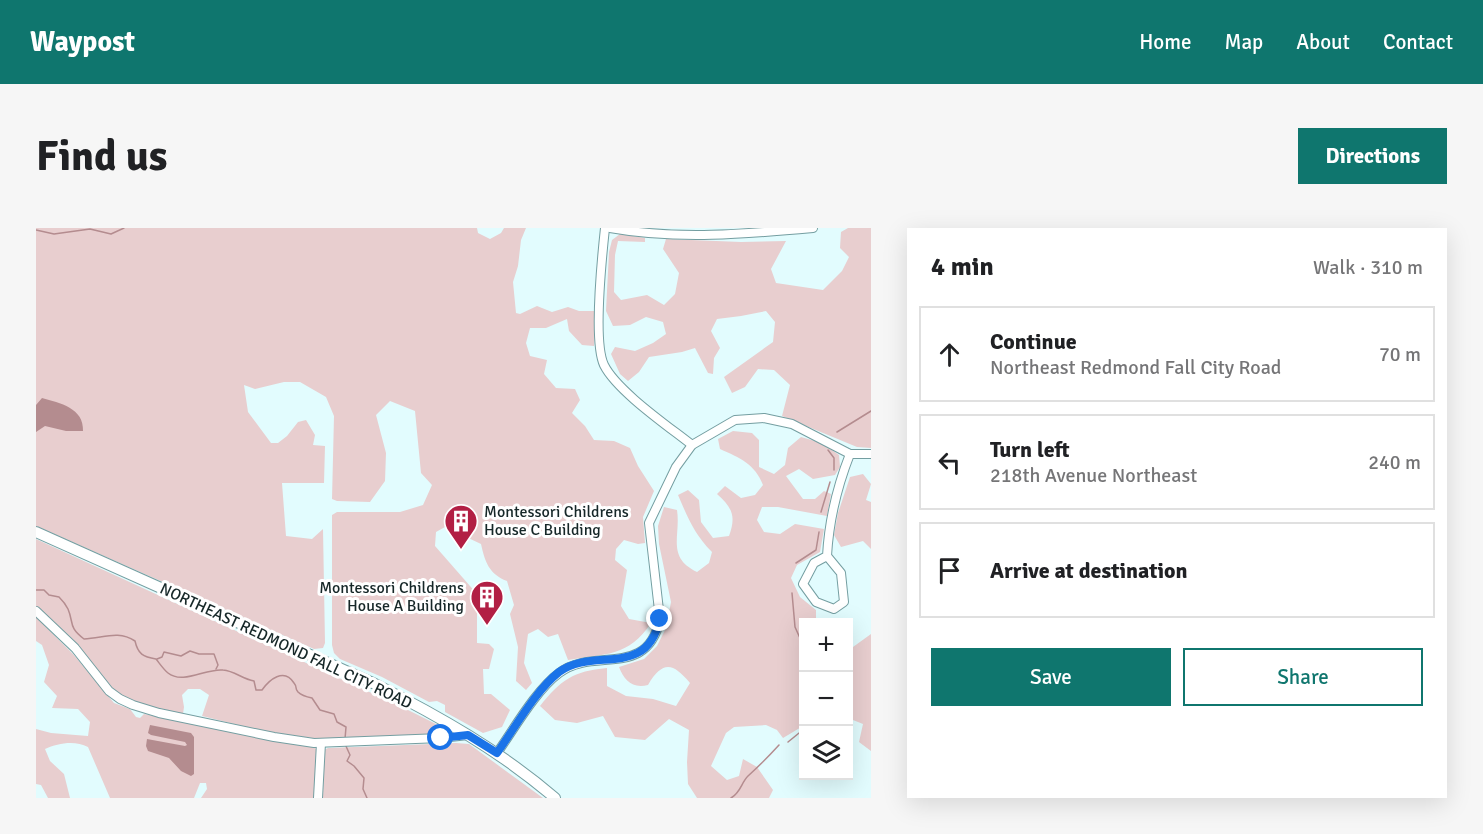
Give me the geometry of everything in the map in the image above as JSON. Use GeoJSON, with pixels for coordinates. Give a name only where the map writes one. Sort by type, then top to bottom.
{"type":"FeatureCollection","features":[{"type":"Feature","properties":{"kind":"main road","name":"NORTHEAST REDMOND FALL CITY ROAD"},"geometry":{"type":"LineString","coordinates":[[36,532],[375,684],[420,707],[497,753],[555,798]]}},
{"type":"Feature","properties":{"kind":"street"},"geometry":{"type":"LineString","coordinates":[[605,228],[599,341],[603,364],[616,381],[634,398],[692,445]]}},
{"type":"Feature","properties":{"kind":"street"},"geometry":{"type":"LineString","coordinates":[[610,228],[636,233],[668,235],[745,234],[813,228]]}},
{"type":"Feature","properties":{"kind":"street"},"geometry":{"type":"LineString","coordinates":[[497,753],[526,711],[558,673],[583,663],[622,659],[636,655],[652,640],[660,619],[649,523],[676,467],[692,445],[735,420],[764,418],[792,424],[850,454],[871,454]]}},
{"type":"Feature","properties":{"kind":"street"},"geometry":{"type":"LineString","coordinates":[[827,556],[814,563],[803,584],[816,602],[834,609],[844,602],[842,573],[827,556],[830,519],[839,482],[850,454]]}},
{"type":"Feature","properties":{"kind":"street"},"geometry":{"type":"LineString","coordinates":[[36,611],[68,640],[108,691],[120,699],[159,713],[321,743],[468,735]]}},
{"type":"Feature","properties":{"kind":"street"},"geometry":{"type":"LineString","coordinates":[[318,798],[321,743]]}},
{"type":"Feature","properties":{"kind":"shaded area"},"geometry":{"type":"Polygon","coordinates":[[[36,228],[477,228],[478,233],[490,239],[501,233],[504,228],[526,228],[521,240],[518,266],[513,282],[516,313],[520,314],[537,306],[552,312],[568,307],[579,311],[597,311],[594,346],[582,345],[569,331],[567,319],[546,328],[530,328],[526,343],[530,356],[547,360],[544,374],[556,388],[575,389],[580,400],[572,413],[585,426],[594,440],[614,441],[630,448],[654,491],[643,517],[645,543],[638,544],[624,540],[616,549],[615,560],[627,570],[621,606],[629,619],[651,623],[643,634],[625,648],[604,655],[568,660],[558,634],[548,637],[538,629],[528,634],[524,663],[532,683],[526,690],[516,681],[518,647],[510,614],[514,605],[507,581],[496,575],[489,567],[481,544],[445,527],[436,532],[435,546],[477,594],[477,643],[489,644],[494,649],[489,669],[483,669],[484,694],[491,694],[510,710],[502,727],[483,733],[445,712],[445,705],[437,701],[429,702],[382,677],[340,659],[334,653],[332,645],[332,515],[337,512],[400,512],[423,505],[432,485],[421,473],[415,411],[390,401],[376,415],[386,453],[385,481],[370,502],[332,499],[334,416],[326,397],[300,382],[284,382],[255,389],[244,385],[248,412],[271,443],[278,443],[298,422],[306,420],[315,435],[313,445],[325,446],[324,483],[282,483],[286,536],[312,539],[323,529],[325,643],[323,648],[314,649],[36,526],[36,228]]]}},
{"type":"Feature","properties":{"kind":"shaded area"},"geometry":{"type":"Polygon","coordinates":[[[848,228],[871,228],[871,448],[857,447],[782,416],[790,385],[774,370],[758,369],[745,387],[732,393],[724,377],[773,342],[775,322],[766,311],[717,319],[711,331],[720,348],[714,358],[713,374],[708,373],[695,348],[649,357],[639,372],[628,381],[620,374],[611,354],[615,347],[635,351],[666,334],[663,322],[646,317],[630,325],[613,326],[606,311],[609,252],[612,240],[620,234],[645,238],[645,242],[618,241],[615,255],[614,292],[621,300],[647,295],[664,305],[675,294],[679,273],[663,249],[666,239],[786,241],[771,269],[776,283],[823,290],[842,271],[849,257],[840,248],[841,232],[848,228]]]}},
{"type":"Feature","properties":{"kind":"shaded area"},"geometry":{"type":"Polygon","coordinates":[[[42,398],[75,412],[80,417],[83,431],[66,431],[45,426],[36,432],[36,405],[42,398]]]}},
{"type":"Feature","properties":{"kind":"shaded area"},"geometry":{"type":"Polygon","coordinates":[[[733,431],[752,433],[759,440],[759,467],[774,474],[785,465],[788,448],[801,437],[822,443],[839,455],[840,467],[835,475],[813,479],[799,469],[786,476],[803,499],[815,499],[824,491],[831,494],[827,516],[778,507],[762,507],[757,520],[764,532],[780,534],[795,524],[824,529],[820,552],[797,565],[791,578],[800,597],[816,610],[816,618],[799,618],[799,728],[783,738],[777,730],[766,725],[734,727],[726,733],[711,766],[727,780],[739,776],[743,759],[757,767],[773,790],[769,798],[697,798],[688,784],[689,730],[669,719],[645,740],[615,737],[603,716],[577,723],[555,720],[540,706],[561,683],[576,674],[607,668],[607,686],[626,696],[653,699],[676,706],[690,683],[678,671],[668,667],[663,668],[648,685],[637,686],[623,676],[619,667],[644,659],[657,646],[666,628],[671,602],[659,544],[658,526],[664,507],[677,510],[678,553],[687,566],[697,572],[709,563],[712,552],[696,532],[678,495],[688,490],[699,500],[701,522],[713,538],[729,536],[732,523],[730,508],[717,494],[725,486],[741,498],[755,495],[763,485],[751,467],[720,449],[718,439],[733,431]]]}},
{"type":"Feature","properties":{"kind":"shaded area"},"geometry":{"type":"Polygon","coordinates":[[[863,474],[871,484],[866,500],[871,502],[871,549],[863,541],[841,547],[834,535],[838,513],[850,477],[863,474]]]}},
{"type":"Feature","properties":{"kind":"shaded area"},"geometry":{"type":"Polygon","coordinates":[[[36,539],[400,706],[440,726],[442,731],[432,734],[319,739],[266,732],[202,716],[209,695],[200,689],[188,689],[182,695],[183,714],[133,702],[118,694],[36,609],[36,539]]]}},
{"type":"Feature","properties":{"kind":"shaded area"},"geometry":{"type":"Polygon","coordinates":[[[36,617],[74,655],[114,703],[130,709],[136,717],[140,718],[144,714],[313,746],[316,749],[315,798],[201,798],[207,789],[206,783],[200,783],[194,798],[110,798],[88,747],[72,743],[45,749],[50,761],[64,774],[70,798],[48,798],[41,785],[36,784],[36,729],[51,733],[88,736],[90,722],[78,709],[52,708],[57,696],[44,682],[49,665],[42,645],[36,641],[36,617]]]}},
{"type":"Feature","properties":{"kind":"shaded area"},"geometry":{"type":"Polygon","coordinates":[[[871,634],[871,751],[859,742],[863,724],[853,720],[853,647],[871,634]]]}},
{"type":"Feature","properties":{"kind":"shaded area"},"geometry":{"type":"Polygon","coordinates":[[[150,725],[191,733],[194,737],[194,774],[191,776],[181,771],[169,758],[148,751],[147,739],[187,745],[185,742],[151,735],[148,733],[150,725]]]}},
{"type":"Feature","properties":{"kind":"shaded area"},"geometry":{"type":"Polygon","coordinates":[[[469,744],[543,798],[323,798],[324,750],[328,748],[469,744]]]}},
{"type":"Feature","properties":{"kind":"waterway"},"geometry":{"type":"LineString","coordinates":[[36,230],[54,234],[90,229],[111,234],[124,228]]}},
{"type":"Feature","properties":{"kind":"waterway"},"geometry":{"type":"LineString","coordinates":[[837,432],[871,411]]}},
{"type":"Feature","properties":{"kind":"waterway"},"geometry":{"type":"LineString","coordinates":[[828,450],[834,458],[834,470]]}},
{"type":"Feature","properties":{"kind":"waterway"},"geometry":{"type":"LineString","coordinates":[[821,512],[830,482]]}},
{"type":"Feature","properties":{"kind":"waterway"},"geometry":{"type":"LineString","coordinates":[[796,563],[816,550],[819,532]]}},
{"type":"Feature","properties":{"kind":"waterway"},"geometry":{"type":"LineString","coordinates":[[36,590],[44,590],[49,595],[59,597],[68,609],[73,628],[84,639],[117,635],[129,638],[135,641],[142,654],[156,659],[166,672],[174,676],[188,677],[223,670],[254,681],[256,690],[262,690],[277,677],[286,676],[290,678],[300,693],[312,698],[320,710],[334,714],[337,722],[346,727],[345,739]]}},
{"type":"Feature","properties":{"kind":"waterway"},"geometry":{"type":"LineString","coordinates":[[792,593],[795,627],[799,636]]}},
{"type":"Feature","properties":{"kind":"waterway"},"geometry":{"type":"LineString","coordinates":[[157,659],[162,657],[164,652],[181,656],[190,651],[199,654],[214,654],[218,665],[216,669]]}},
{"type":"Feature","properties":{"kind":"waterway"},"geometry":{"type":"LineString","coordinates":[[788,742],[799,733]]}},
{"type":"Feature","properties":{"kind":"waterway"},"geometry":{"type":"LineString","coordinates":[[345,744],[350,755],[347,761],[364,778],[363,789],[367,798]]}},
{"type":"Feature","properties":{"kind":"waterway"},"geometry":{"type":"LineString","coordinates":[[731,798],[748,776],[779,745]]}},
{"type":"Feature","properties":{"kind":"place","name":"Montessori Childrens House C Building"},"geometry":{"type":"Point","coordinates":[461,550]}},
{"type":"Feature","properties":{"kind":"place","name":"Montessori Childrens House A Building"},"geometry":{"type":"Point","coordinates":[487,626]}},
{"type":"Feature","properties":{"kind":"route"},"geometry":{"type":"LineString","coordinates":[[441,738],[468,735],[497,753],[526,711],[558,673],[583,663],[622,659],[636,655],[652,640],[660,619]]}}]}
